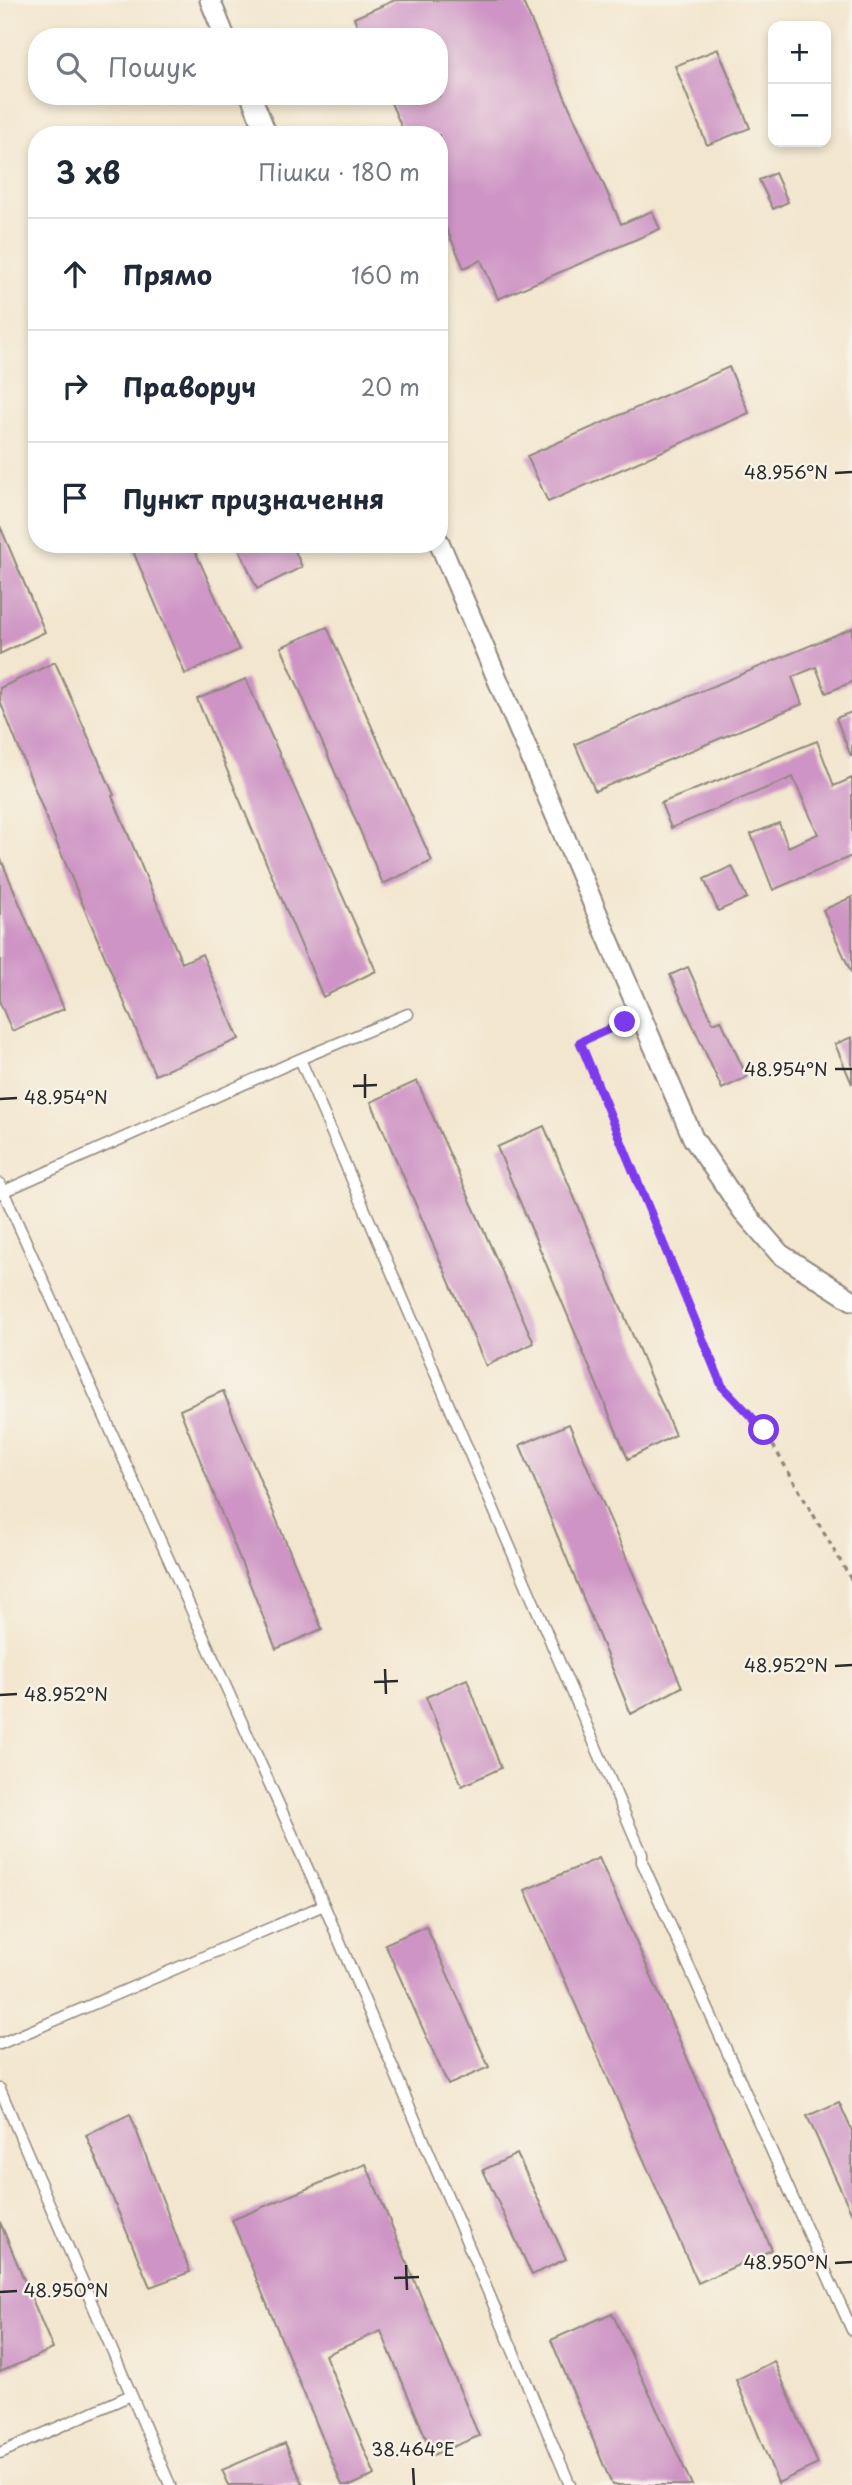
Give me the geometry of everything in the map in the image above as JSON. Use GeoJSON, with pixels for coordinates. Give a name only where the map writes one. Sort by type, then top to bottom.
{"type":"FeatureCollection","features":[{"type":"Feature","properties":{"kind":"street"},"geometry":{"type":"LineString","coordinates":[[210,0],[222,28]]}},
{"type":"Feature","properties":{"kind":"street"},"geometry":{"type":"LineString","coordinates":[[255,105],[263,126]]}},
{"type":"Feature","properties":{"kind":"street"},"geometry":{"type":"LineString","coordinates":[[444,553],[693,1138],[742,1210],[780,1254],[852,1300]]}},
{"type":"Feature","properties":{"kind":"lane"},"geometry":{"type":"LineString","coordinates":[[408,1014],[1,1190],[324,1905],[570,2485]]}},
{"type":"Feature","properties":{"kind":"lane"},"geometry":{"type":"LineString","coordinates":[[300,1059],[642,1854],[642,1862],[852,2330]]}},
{"type":"Feature","properties":{"kind":"lane"},"geometry":{"type":"LineString","coordinates":[[0,2044],[324,1905]]}},
{"type":"Feature","properties":{"kind":"lane"},"geometry":{"type":"LineString","coordinates":[[0,2089],[170,2485]]}},
{"type":"Feature","properties":{"kind":"lane"},"geometry":{"type":"LineString","coordinates":[[0,2453],[131,2395]]}},
{"type":"Feature","properties":{"kind":"path"},"geometry":{"type":"LineString","coordinates":[[640,1016],[580,1042],[722,1386],[764,1430],[852,1581]]}},
{"type":"Feature","properties":{"kind":"building"},"geometry":{"type":"Polygon","coordinates":[[[395,0],[522,0],[621,224],[652,211],[660,229],[498,299],[481,260],[464,268],[448,232],[448,126],[401,126],[392,105],[448,105],[448,28],[358,28],[354,18],[395,0]]]}},
{"type":"Feature","properties":{"kind":"building"},"geometry":{"type":"Polygon","coordinates":[[[718,49],[750,128],[707,145],[675,66],[718,49]]]}},
{"type":"Feature","properties":{"kind":"building"},"geometry":{"type":"Polygon","coordinates":[[[775,173],[788,202],[773,209],[759,180],[775,173]]]}},
{"type":"Feature","properties":{"kind":"building"},"geometry":{"type":"Polygon","coordinates":[[[729,367],[749,413],[548,502],[527,456],[729,367]]]}},
{"type":"Feature","properties":{"kind":"building"},"geometry":{"type":"Polygon","coordinates":[[[0,526],[45,632],[0,654],[0,526]]]}},
{"type":"Feature","properties":{"kind":"building"},"geometry":{"type":"Polygon","coordinates":[[[134,553],[196,553],[239,650],[185,674],[134,553]]]}},
{"type":"Feature","properties":{"kind":"building"},"geometry":{"type":"Polygon","coordinates":[[[241,553],[296,553],[302,567],[257,589],[241,553]]]}},
{"type":"Feature","properties":{"kind":"building"},"geometry":{"type":"Polygon","coordinates":[[[327,627],[432,861],[383,884],[281,647],[327,627]]]}},
{"type":"Feature","properties":{"kind":"building"},"geometry":{"type":"Polygon","coordinates":[[[852,628],[852,682],[826,693],[816,667],[792,677],[802,704],[595,791],[575,744],[852,628]]]}},
{"type":"Feature","properties":{"kind":"building"},"geometry":{"type":"Polygon","coordinates":[[[55,662],[114,795],[112,796],[182,963],[202,954],[239,1039],[155,1075],[0,701],[0,688],[55,662]]]}},
{"type":"Feature","properties":{"kind":"building"},"geometry":{"type":"Polygon","coordinates":[[[246,679],[376,971],[323,997],[197,699],[246,679]]]}},
{"type":"Feature","properties":{"kind":"building"},"geometry":{"type":"Polygon","coordinates":[[[852,712],[852,756],[851,756],[836,718],[852,712]]]}},
{"type":"Feature","properties":{"kind":"building"},"geometry":{"type":"Polygon","coordinates":[[[817,741],[834,786],[852,778],[852,856],[773,890],[751,834],[779,823],[788,847],[818,834],[793,777],[671,828],[661,803],[817,741]]]}},
{"type":"Feature","properties":{"kind":"building"},"geometry":{"type":"Polygon","coordinates":[[[0,857],[64,1009],[12,1031],[0,1003],[0,857]]]}},
{"type":"Feature","properties":{"kind":"building"},"geometry":{"type":"Polygon","coordinates":[[[732,866],[747,898],[718,911],[704,879],[732,866]]]}},
{"type":"Feature","properties":{"kind":"building"},"geometry":{"type":"Polygon","coordinates":[[[852,897],[852,974],[823,910],[852,897]]]}},
{"type":"Feature","properties":{"kind":"building"},"geometry":{"type":"Polygon","coordinates":[[[688,967],[713,1023],[721,1020],[747,1077],[722,1089],[670,975],[688,967]]]}},
{"type":"Feature","properties":{"kind":"building"},"geometry":{"type":"Polygon","coordinates":[[[852,1037],[852,1084],[835,1044],[852,1037]]]}},
{"type":"Feature","properties":{"kind":"building"},"geometry":{"type":"Polygon","coordinates":[[[417,1081],[534,1343],[486,1366],[371,1102],[417,1081]]]}},
{"type":"Feature","properties":{"kind":"building"},"geometry":{"type":"Polygon","coordinates":[[[544,1126],[675,1435],[628,1459],[497,1147],[544,1126]]]}},
{"type":"Feature","properties":{"kind":"building"},"geometry":{"type":"Polygon","coordinates":[[[223,1391],[322,1629],[276,1649],[180,1410],[223,1391]]]}},
{"type":"Feature","properties":{"kind":"building"},"geometry":{"type":"Polygon","coordinates":[[[569,1424],[682,1687],[631,1714],[520,1445],[569,1424]]]}},
{"type":"Feature","properties":{"kind":"building"},"geometry":{"type":"Polygon","coordinates":[[[467,1679],[501,1768],[462,1786],[426,1697],[467,1679]]]}},
{"type":"Feature","properties":{"kind":"building"},"geometry":{"type":"Polygon","coordinates":[[[599,1858],[772,2250],[698,2283],[525,1890],[599,1858]]]}},
{"type":"Feature","properties":{"kind":"building"},"geometry":{"type":"Polygon","coordinates":[[[426,1926],[489,2067],[448,2085],[385,1944],[426,1926]]]}},
{"type":"Feature","properties":{"kind":"building"},"geometry":{"type":"Polygon","coordinates":[[[839,2102],[852,2131],[852,2214],[807,2116],[839,2102]]]}},
{"type":"Feature","properties":{"kind":"building"},"geometry":{"type":"Polygon","coordinates":[[[130,2114],[190,2272],[150,2287],[86,2135],[130,2114]]]}},
{"type":"Feature","properties":{"kind":"building"},"geometry":{"type":"Polygon","coordinates":[[[517,2154],[566,2259],[532,2275],[483,2170],[517,2154]]]}},
{"type":"Feature","properties":{"kind":"building"},"geometry":{"type":"Polygon","coordinates":[[[366,2164],[479,2436],[433,2455],[381,2331],[325,2355],[375,2475],[352,2485],[342,2485],[232,2220],[366,2164]]]}},
{"type":"Feature","properties":{"kind":"building"},"geometry":{"type":"Polygon","coordinates":[[[0,2222],[53,2349],[0,2372],[0,2222]]]}},
{"type":"Feature","properties":{"kind":"building"},"geometry":{"type":"Polygon","coordinates":[[[612,2313],[692,2485],[612,2485],[551,2340],[612,2313]]]}},
{"type":"Feature","properties":{"kind":"building"},"geometry":{"type":"Polygon","coordinates":[[[774,2361],[818,2464],[778,2483],[736,2380],[774,2361]]]}},
{"type":"Feature","properties":{"kind":"building"},"geometry":{"type":"Polygon","coordinates":[[[285,2443],[303,2485],[229,2485],[222,2470],[285,2443]]]}},
{"type":"Feature","properties":{"kind":"route"},"geometry":{"type":"LineString","coordinates":[[625,1022],[580,1042],[722,1386],[764,1430]]}}]}
